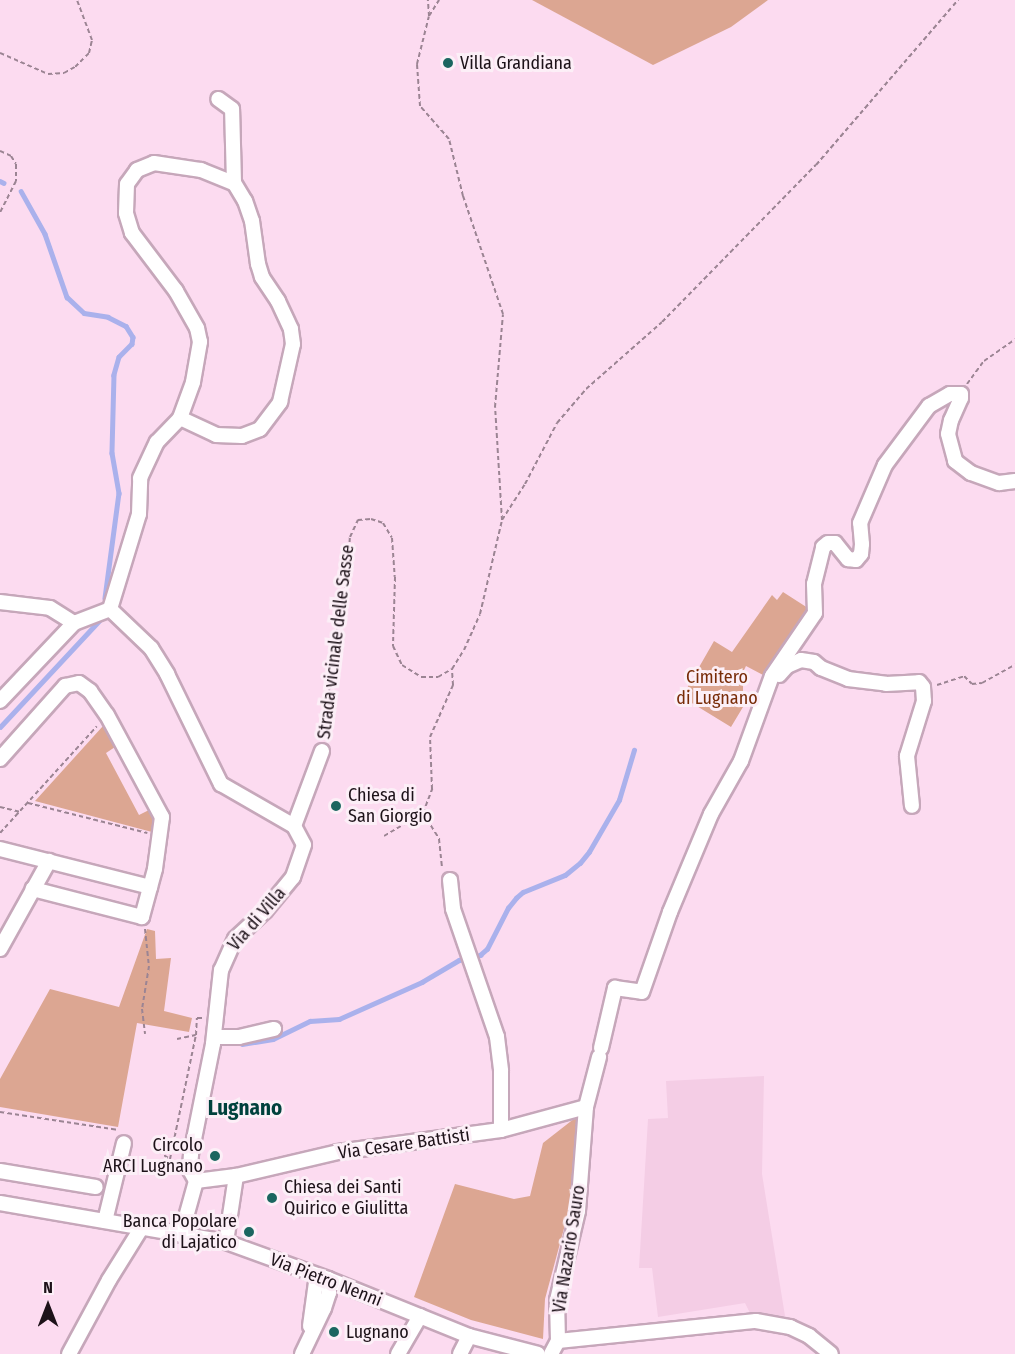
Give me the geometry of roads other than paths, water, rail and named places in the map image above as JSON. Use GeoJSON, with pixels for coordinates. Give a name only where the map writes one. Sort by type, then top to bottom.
{"type":"FeatureCollection","features":[{"type":"Feature","properties":{"kind":"street"},"geometry":{"type":"LineString","coordinates":[[180,418],[216,435],[242,436],[260,429],[280,402],[293,344],[291,329],[262,278],[252,221],[245,201],[234,183],[232,109],[218,99]]}},
{"type":"Feature","properties":{"kind":"street"},"geometry":{"type":"LineString","coordinates":[[110,609],[139,514],[141,478],[157,442],[180,418],[199,358],[197,328],[176,291],[132,233],[126,213],[127,184],[137,170],[154,163],[201,170],[234,183]]}},
{"type":"Feature","properties":{"kind":"street"},"geometry":{"type":"LineString","coordinates":[[586,1107],[615,988],[642,992],[674,902],[711,814],[741,761],[772,676],[815,614],[814,584],[823,547],[828,543],[836,543],[848,559],[856,560],[861,554],[860,523],[885,465],[929,406],[950,394],[961,394],[948,434],[956,461],[971,472],[999,483],[1015,481]]}},
{"type":"Feature","properties":{"kind":"street"},"geometry":{"type":"LineString","coordinates":[[0,602],[50,608],[74,623]]}},
{"type":"Feature","properties":{"kind":"street"},"geometry":{"type":"LineString","coordinates":[[0,701],[74,623],[110,609]]}},
{"type":"Feature","properties":{"kind":"street"},"geometry":{"type":"LineString","coordinates":[[110,609],[151,648],[167,674],[221,784],[294,826]]}},
{"type":"Feature","properties":{"kind":"street"},"geometry":{"type":"LineString","coordinates":[[766,690],[787,666],[801,660],[814,662],[821,668],[848,679],[886,684],[919,682],[923,687],[924,701],[907,756],[912,806]]}},
{"type":"Feature","properties":{"kind":"street"},"geometry":{"type":"LineString","coordinates":[[0,759],[68,684],[75,682],[85,686],[107,715],[162,817],[160,837],[142,917],[33,889]]}},
{"type":"Feature","properties":{"kind":"street","name":"Strada vicinale delle Sasse"},"geometry":{"type":"LineString","coordinates":[[294,826],[322,751]]}},
{"type":"Feature","properties":{"kind":"street","name":"Via di Villa"},"geometry":{"type":"LineString","coordinates":[[181,1235],[196,1181],[190,1170],[191,1154],[214,1037],[217,986],[229,948],[265,911],[293,877],[304,845],[294,826]]}},
{"type":"Feature","properties":{"kind":"street"},"geometry":{"type":"LineString","coordinates":[[0,849],[150,886]]}},
{"type":"Feature","properties":{"kind":"street"},"geometry":{"type":"LineString","coordinates":[[0,949],[49,861]]}},
{"type":"Feature","properties":{"kind":"street"},"geometry":{"type":"LineString","coordinates":[[450,883],[453,909],[497,1037],[501,1071],[501,1130]]}},
{"type":"Feature","properties":{"kind":"street"},"geometry":{"type":"LineString","coordinates":[[214,1037],[239,1037],[274,1029]]}},
{"type":"Feature","properties":{"kind":"street","name":"Via Cesare Battisti"},"geometry":{"type":"LineString","coordinates":[[196,1181],[236,1176],[338,1152],[501,1130],[586,1107]]}},
{"type":"Feature","properties":{"kind":"street","name":"Via Nazario Sauro"},"geometry":{"type":"LineString","coordinates":[[551,1354],[558,1341],[557,1300],[578,1211],[586,1107]]}},
{"type":"Feature","properties":{"kind":"street"},"geometry":{"type":"LineString","coordinates":[[105,1221],[124,1137]]}},
{"type":"Feature","properties":{"kind":"street"},"geometry":{"type":"LineString","coordinates":[[0,1171],[96,1187]]}},
{"type":"Feature","properties":{"kind":"street"},"geometry":{"type":"LineString","coordinates":[[226,1242],[236,1176]]}},
{"type":"Feature","properties":{"kind":"street","name":"Via Pietro Nenni"},"geometry":{"type":"LineString","coordinates":[[0,1203],[226,1242],[354,1289],[469,1336],[538,1354]]}},
{"type":"Feature","properties":{"kind":"street"},"geometry":{"type":"LineString","coordinates":[[69,1354],[109,1280],[142,1227]]}},
{"type":"Feature","properties":{"kind":"street"},"geometry":{"type":"LineString","coordinates":[[308,1337],[324,1308],[329,1293],[322,1277]]}},
{"type":"Feature","properties":{"kind":"street"},"geometry":{"type":"LineString","coordinates":[[302,1354],[322,1277]]}},
{"type":"Feature","properties":{"kind":"street"},"geometry":{"type":"LineString","coordinates":[[324,1308],[338,1295],[354,1289]]}},
{"type":"Feature","properties":{"kind":"street"},"geometry":{"type":"LineString","coordinates":[[398,1354],[420,1316]]}},
{"type":"Feature","properties":{"kind":"street"},"geometry":{"type":"LineString","coordinates":[[558,1341],[756,1321],[790,1328],[809,1336],[831,1354]]}},
{"type":"Feature","properties":{"kind":"street"},"geometry":{"type":"LineString","coordinates":[[460,1354],[469,1336]]}},
{"type":"Feature","properties":{"kind":"waterway"},"geometry":{"type":"LineString","coordinates":[[0,181],[4,183]]}},
{"type":"Feature","properties":{"kind":"waterway"},"geometry":{"type":"LineString","coordinates":[[21,191],[45,234],[67,297],[84,313],[108,317],[126,326],[133,337],[132,344],[119,357],[114,375],[112,453],[119,493],[105,598]]}},
{"type":"Feature","properties":{"kind":"waterway"},"geometry":{"type":"LineString","coordinates":[[0,727],[99,621]]}},
{"type":"Feature","properties":{"kind":"waterway"},"geometry":{"type":"LineString","coordinates":[[242,1044],[273,1039],[310,1021],[339,1019],[422,982],[459,960],[480,955],[487,949],[508,908],[516,898],[523,892],[565,875],[589,852],[619,800],[634,750]]}},
{"type":"Feature","properties":{"kind":"place","name":"Villa Grandiana"},"geometry":{"type":"Point","coordinates":[448,63]}},
{"type":"Feature","properties":{"kind":"place","name":"Chiesa di San Giorgio"},"geometry":{"type":"Point","coordinates":[336,806]}},
{"type":"Feature","properties":{"kind":"place","name":"Circolo ARCI Lugnano"},"geometry":{"type":"Point","coordinates":[215,1156]}},
{"type":"Feature","properties":{"kind":"place","name":"Chiesa dei Santi Quirico e Giulitta"},"geometry":{"type":"Point","coordinates":[272,1198]}},
{"type":"Feature","properties":{"kind":"place","name":"Banca Popolare di Lajatico"},"geometry":{"type":"Point","coordinates":[249,1232]}},
{"type":"Feature","properties":{"kind":"place","name":"Lugnano"},"geometry":{"type":"Point","coordinates":[334,1332]}},
{"type":"Feature","properties":{"kind":"district","name":"Lugnano"},"geometry":{"type":"Point","coordinates":[245,1108]}},
{"type":"Feature","properties":{"kind":"park label","name":"Cimitero di Lugnano"},"geometry":{"type":"Point","coordinates":[717,688]}}]}
